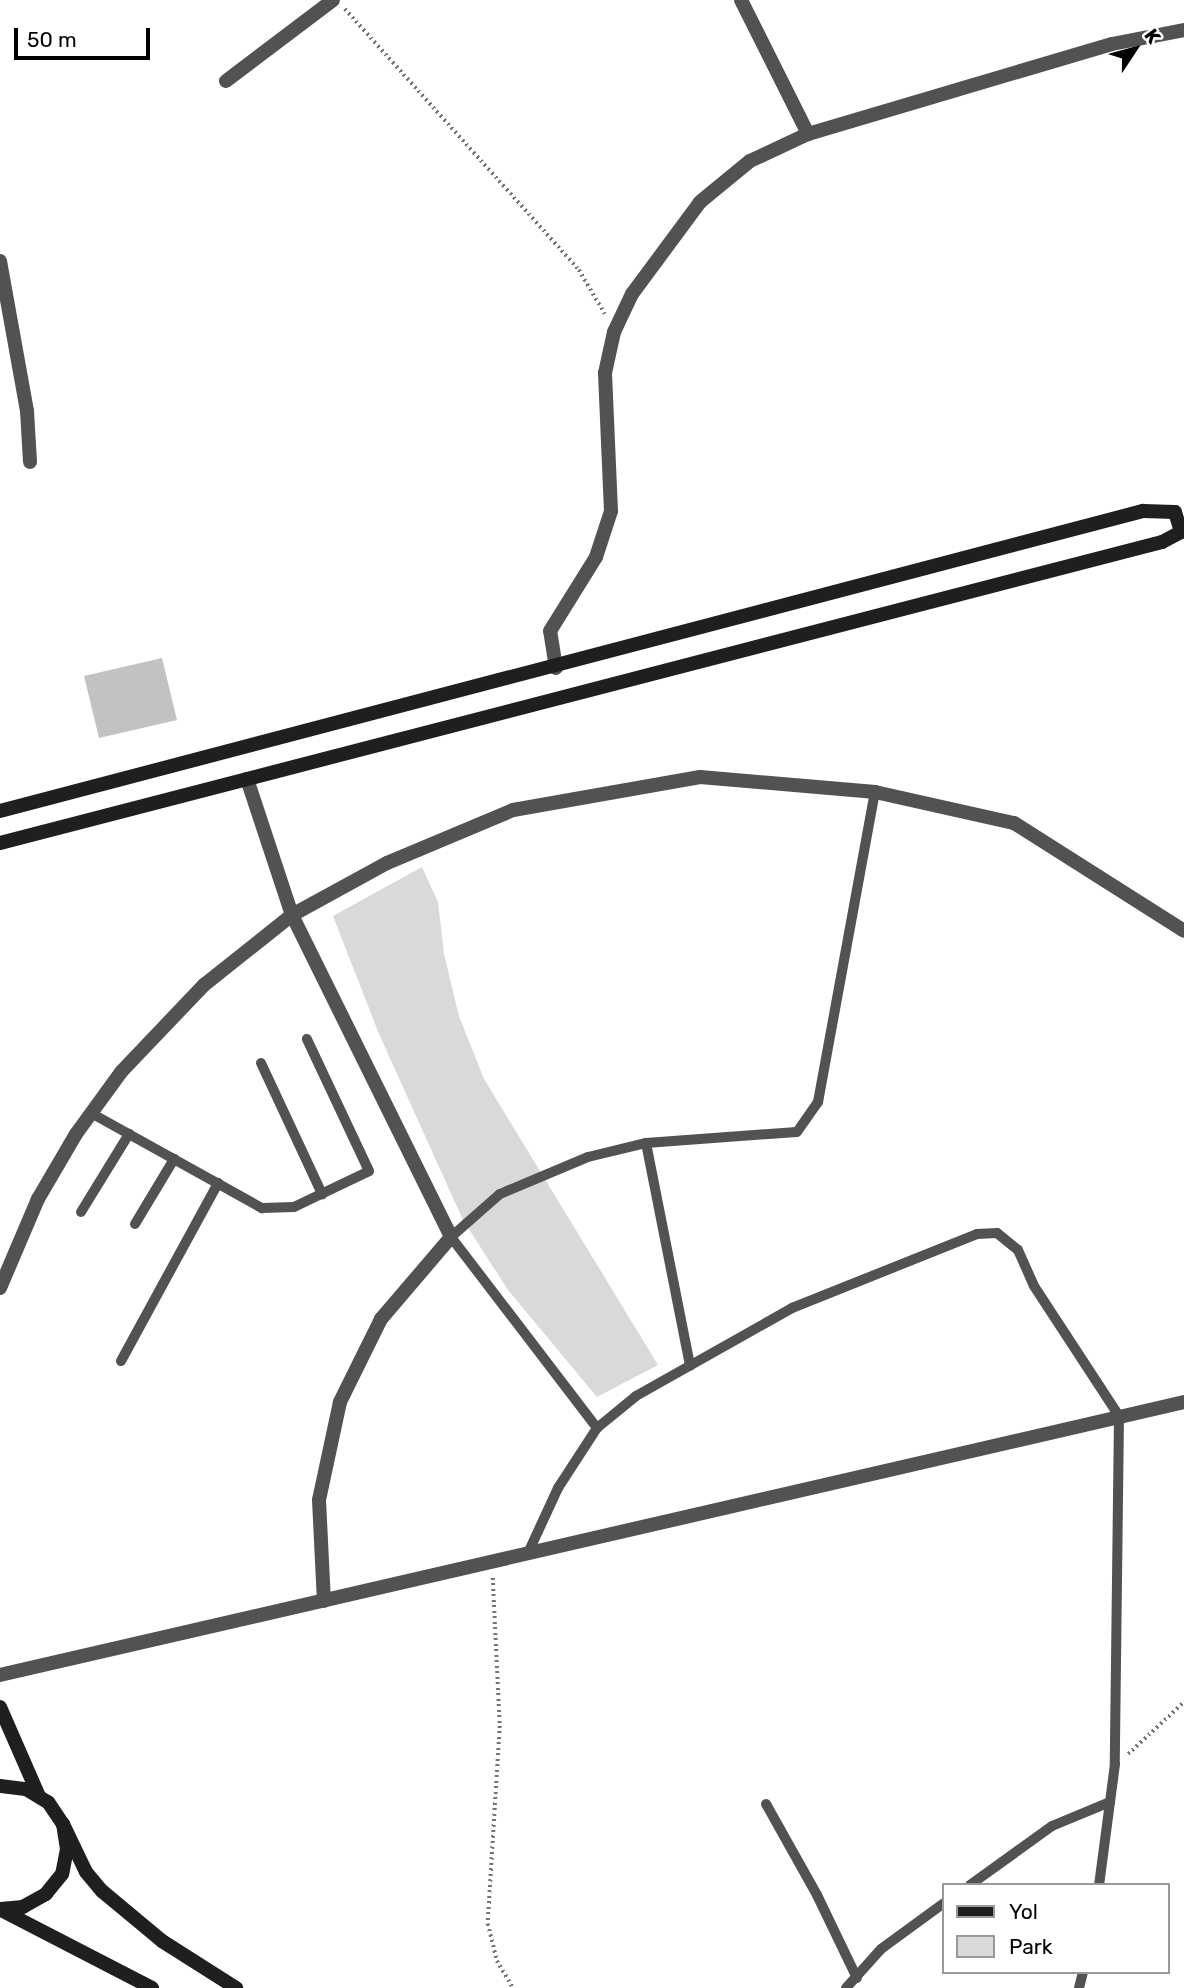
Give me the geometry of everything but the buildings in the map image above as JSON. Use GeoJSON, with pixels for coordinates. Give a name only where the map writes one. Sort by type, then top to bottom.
{"type":"FeatureCollection","features":[{"type":"Feature","properties":{"kind":"street"},"geometry":{"type":"LineString","coordinates":[[226,81],[335,0]]}},
{"type":"Feature","properties":{"kind":"street"},"geometry":{"type":"LineString","coordinates":[[741,0],[808,134]]}},
{"type":"Feature","properties":{"kind":"street"},"geometry":{"type":"LineString","coordinates":[[556,668],[550,631],[596,557],[611,511],[605,373],[614,332],[632,294],[700,202],[750,161],[808,134],[1112,44],[1184,30]]}},
{"type":"Feature","properties":{"kind":"street"},"geometry":{"type":"LineString","coordinates":[[0,261],[5,336],[27,411],[30,462]]}},
{"type":"Feature","properties":{"kind":"street"},"geometry":{"type":"LineString","coordinates":[[0,811],[556,668],[1143,511],[1175,512],[1181,532],[1162,542],[0,843]]}},
{"type":"Feature","properties":{"kind":"street"},"geometry":{"type":"LineString","coordinates":[[0,1287],[38,1199],[91,1113],[177,1010],[231,960],[292,915],[387,863],[513,810],[700,777],[875,792],[1014,823],[1184,931]]}},
{"type":"Feature","properties":{"kind":"street"},"geometry":{"type":"LineString","coordinates":[[247,779],[292,915],[451,1237],[381,1319],[340,1402],[319,1500],[324,1601]]}},
{"type":"Feature","properties":{"kind":"street"},"geometry":{"type":"LineString","coordinates":[[0,1675],[1184,1402]]}},
{"type":"Feature","properties":{"kind":"street"},"geometry":{"type":"LineString","coordinates":[[0,1707],[37,1794],[63,1824],[86,1872],[102,1891],[162,1941],[236,1988]]}},
{"type":"Feature","properties":{"kind":"street"},"geometry":{"type":"LineString","coordinates":[[0,1786],[37,1794]]}},
{"type":"Feature","properties":{"kind":"street"},"geometry":{"type":"LineString","coordinates":[[0,1909],[35,1902],[55,1885],[66,1862],[63,1824]]}},
{"type":"Feature","properties":{"kind":"street"},"geometry":{"type":"LineString","coordinates":[[0,1909],[152,1988]]}},
{"type":"Feature","properties":{"kind":"lane"},"geometry":{"type":"LineString","coordinates":[[597,1428],[451,1237],[500,1194],[588,1157],[646,1143],[797,1132],[818,1102],[875,792]]}},
{"type":"Feature","properties":{"kind":"lane"},"geometry":{"type":"LineString","coordinates":[[91,1113],[218,1183],[272,1209],[294,1207],[369,1171],[307,1039]]}},
{"type":"Feature","properties":{"kind":"lane"},"geometry":{"type":"LineString","coordinates":[[261,1063],[322,1194]]}},
{"type":"Feature","properties":{"kind":"lane"},"geometry":{"type":"LineString","coordinates":[[81,1212],[129,1134]]}},
{"type":"Feature","properties":{"kind":"lane"},"geometry":{"type":"LineString","coordinates":[[646,1143],[690,1366]]}},
{"type":"Feature","properties":{"kind":"lane"},"geometry":{"type":"LineString","coordinates":[[135,1224],[173,1159]]}},
{"type":"Feature","properties":{"kind":"lane"},"geometry":{"type":"LineString","coordinates":[[121,1361],[218,1183]]}},
{"type":"Feature","properties":{"kind":"lane"},"geometry":{"type":"LineString","coordinates":[[528,1553],[558,1488],[597,1428],[636,1396],[792,1308],[977,1234],[997,1233],[1018,1250],[1034,1286],[1119,1416],[1115,1764],[1099,1883]]}},
{"type":"Feature","properties":{"kind":"lane"},"geometry":{"type":"LineString","coordinates":[[973,1883],[1052,1826],[1110,1802]]}},
{"type":"Feature","properties":{"kind":"lane"},"geometry":{"type":"LineString","coordinates":[[766,1804],[817,1895],[857,1978]]}},
{"type":"Feature","properties":{"kind":"lane"},"geometry":{"type":"LineString","coordinates":[[846,1988],[881,1949],[942,1904]]}},
{"type":"Feature","properties":{"kind":"path"},"geometry":{"type":"LineString","coordinates":[[335,0],[587,280],[614,332]]}},
{"type":"Feature","properties":{"kind":"path"},"geometry":{"type":"LineString","coordinates":[[492,1562],[500,1726],[488,1924],[497,1961],[513,1988]]}},
{"type":"Feature","properties":{"kind":"path"},"geometry":{"type":"LineString","coordinates":[[1115,1764],[1184,1702]]}},
{"type":"Feature","properties":{"kind":"green space"},"geometry":{"type":"Polygon","coordinates":[[[422,867],[438,902],[444,954],[459,1016],[484,1079],[658,1365],[597,1397],[508,1290],[463,1220],[379,1034],[333,916],[422,867]]]}}]}
